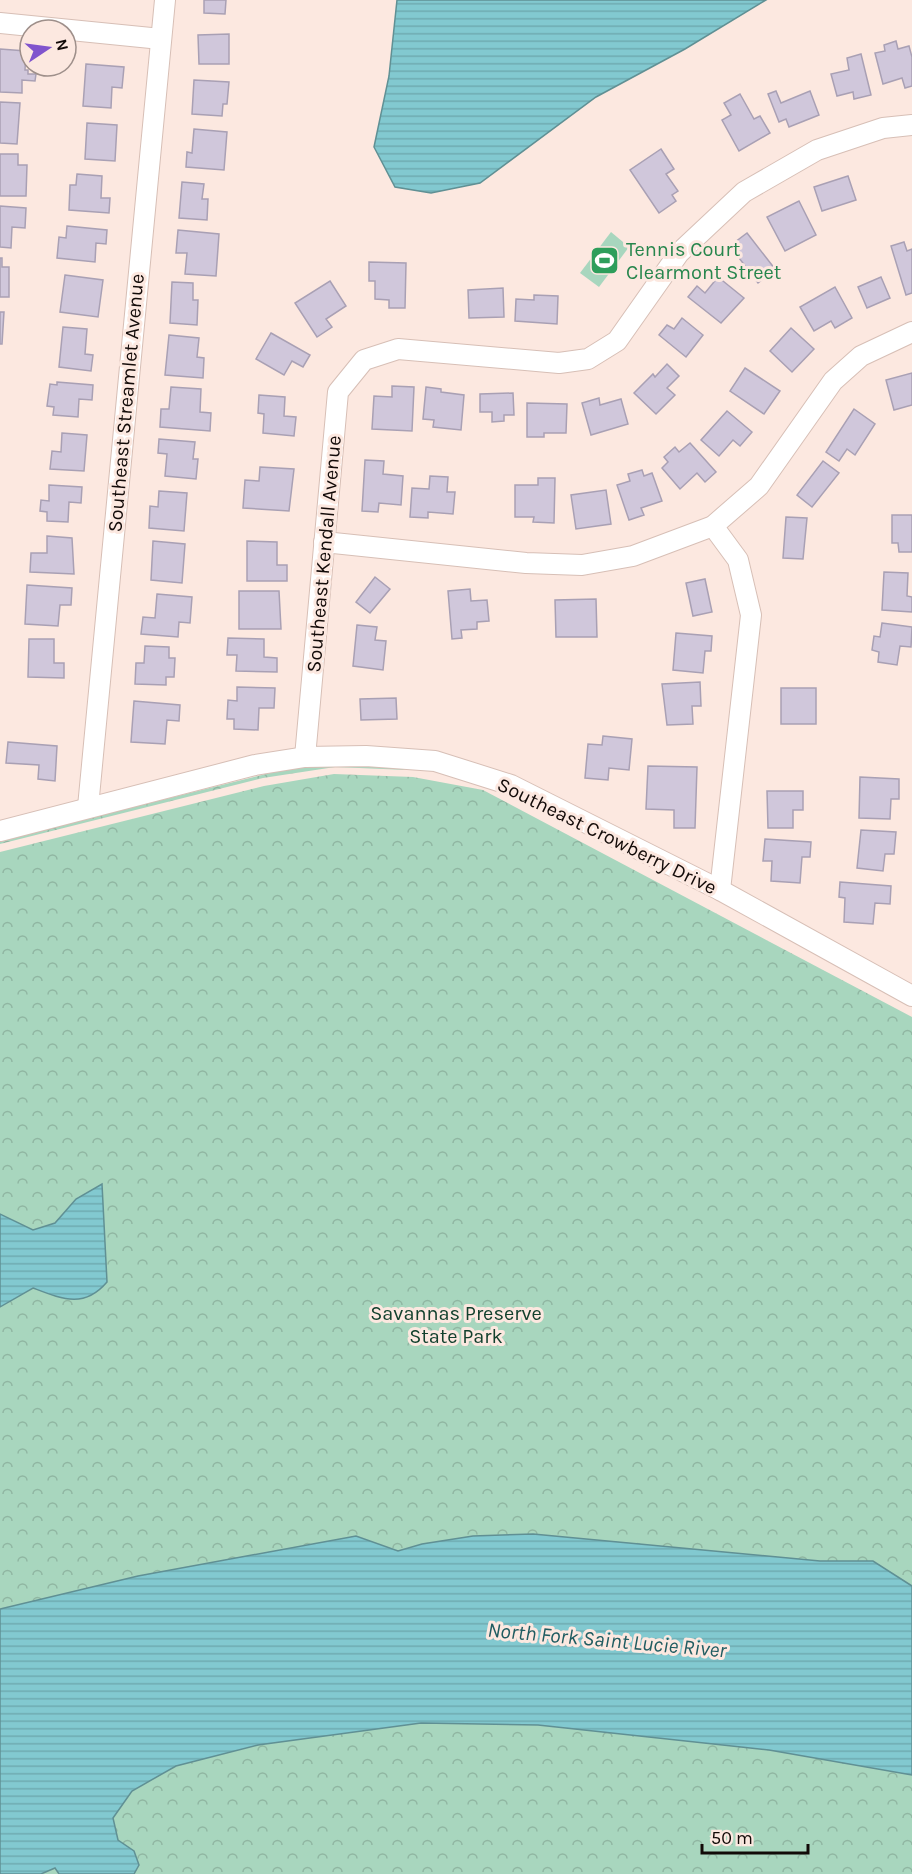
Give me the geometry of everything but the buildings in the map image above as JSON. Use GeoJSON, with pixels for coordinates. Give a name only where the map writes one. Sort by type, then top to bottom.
{"type":"FeatureCollection","features":[{"type":"Feature","properties":{"kind":"street","name":"Southeast Streamlet Avenue"},"geometry":{"type":"LineString","coordinates":[[88,807],[165,0]]}},
{"type":"Feature","properties":{"kind":"street"},"geometry":{"type":"LineString","coordinates":[[0,24],[161,39]]}},
{"type":"Feature","properties":{"kind":"street","name":"Southeast Kendall Avenue"},"geometry":{"type":"LineString","coordinates":[[305,757],[338,392],[364,360],[398,349],[559,363],[588,359],[617,340],[678,253],[744,192],[817,150],[883,129],[912,125]]}},
{"type":"Feature","properties":{"kind":"street"},"geometry":{"type":"LineString","coordinates":[[324,542],[526,564],[582,565],[633,556],[713,526],[759,486],[833,381],[861,357],[912,332]]}},
{"type":"Feature","properties":{"kind":"street"},"geometry":{"type":"LineString","coordinates":[[713,526],[738,560],[751,615],[720,890]]}},
{"type":"Feature","properties":{"kind":"street","name":"Southeast Crowberry Drive"},"geometry":{"type":"LineString","coordinates":[[0,831],[255,765],[305,757],[366,756],[435,761],[510,785],[720,890],[912,996]]}},
{"type":"Feature","properties":{"kind":"green space","name":"Tennis Court Clearmont Street"},"geometry":{"type":"Polygon","coordinates":[[[611,232],[629,247],[599,287],[580,273],[611,232]]]}},
{"type":"Feature","properties":{"kind":"green space"},"geometry":{"type":"Polygon","coordinates":[[[378,764],[407,770],[335,767],[263,778],[0,844],[0,840],[294,767],[378,764]]]}},
{"type":"Feature","properties":{"kind":"green space","name":"Savannas Preserve State Park"},"geometry":{"type":"Polygon","coordinates":[[[334,774],[413,777],[483,790],[912,1017],[912,1874],[0,1874],[0,852],[264,786],[334,774]]]}},
{"type":"Feature","properties":{"kind":"water"},"geometry":{"type":"Polygon","coordinates":[[[397,0],[766,0],[685,49],[596,97],[480,183],[431,193],[395,187],[374,147],[389,76],[397,0]]]}},
{"type":"Feature","properties":{"kind":"water"},"geometry":{"type":"Polygon","coordinates":[[[102,1184],[107,1282],[90,1296],[81,1299],[54,1296],[33,1288],[0,1307],[0,1214],[33,1230],[55,1223],[76,1199],[102,1184]]]}},
{"type":"Feature","properties":{"kind":"water","name":"North Fork Saint Lucie River"},"geometry":{"type":"Polygon","coordinates":[[[533,1534],[820,1561],[873,1561],[912,1586],[912,1775],[769,1750],[538,1725],[421,1723],[258,1745],[176,1766],[132,1791],[113,1818],[118,1840],[134,1851],[139,1865],[134,1874],[59,1874],[55,1868],[41,1874],[0,1874],[0,1609],[138,1576],[356,1536],[398,1551],[422,1544],[473,1536],[533,1534]]]}},
{"type":"Feature","properties":{"kind":"place","name":"Tennis Court Clearmont Street"},"geometry":{"type":"Point","coordinates":[605,260]}}]}
